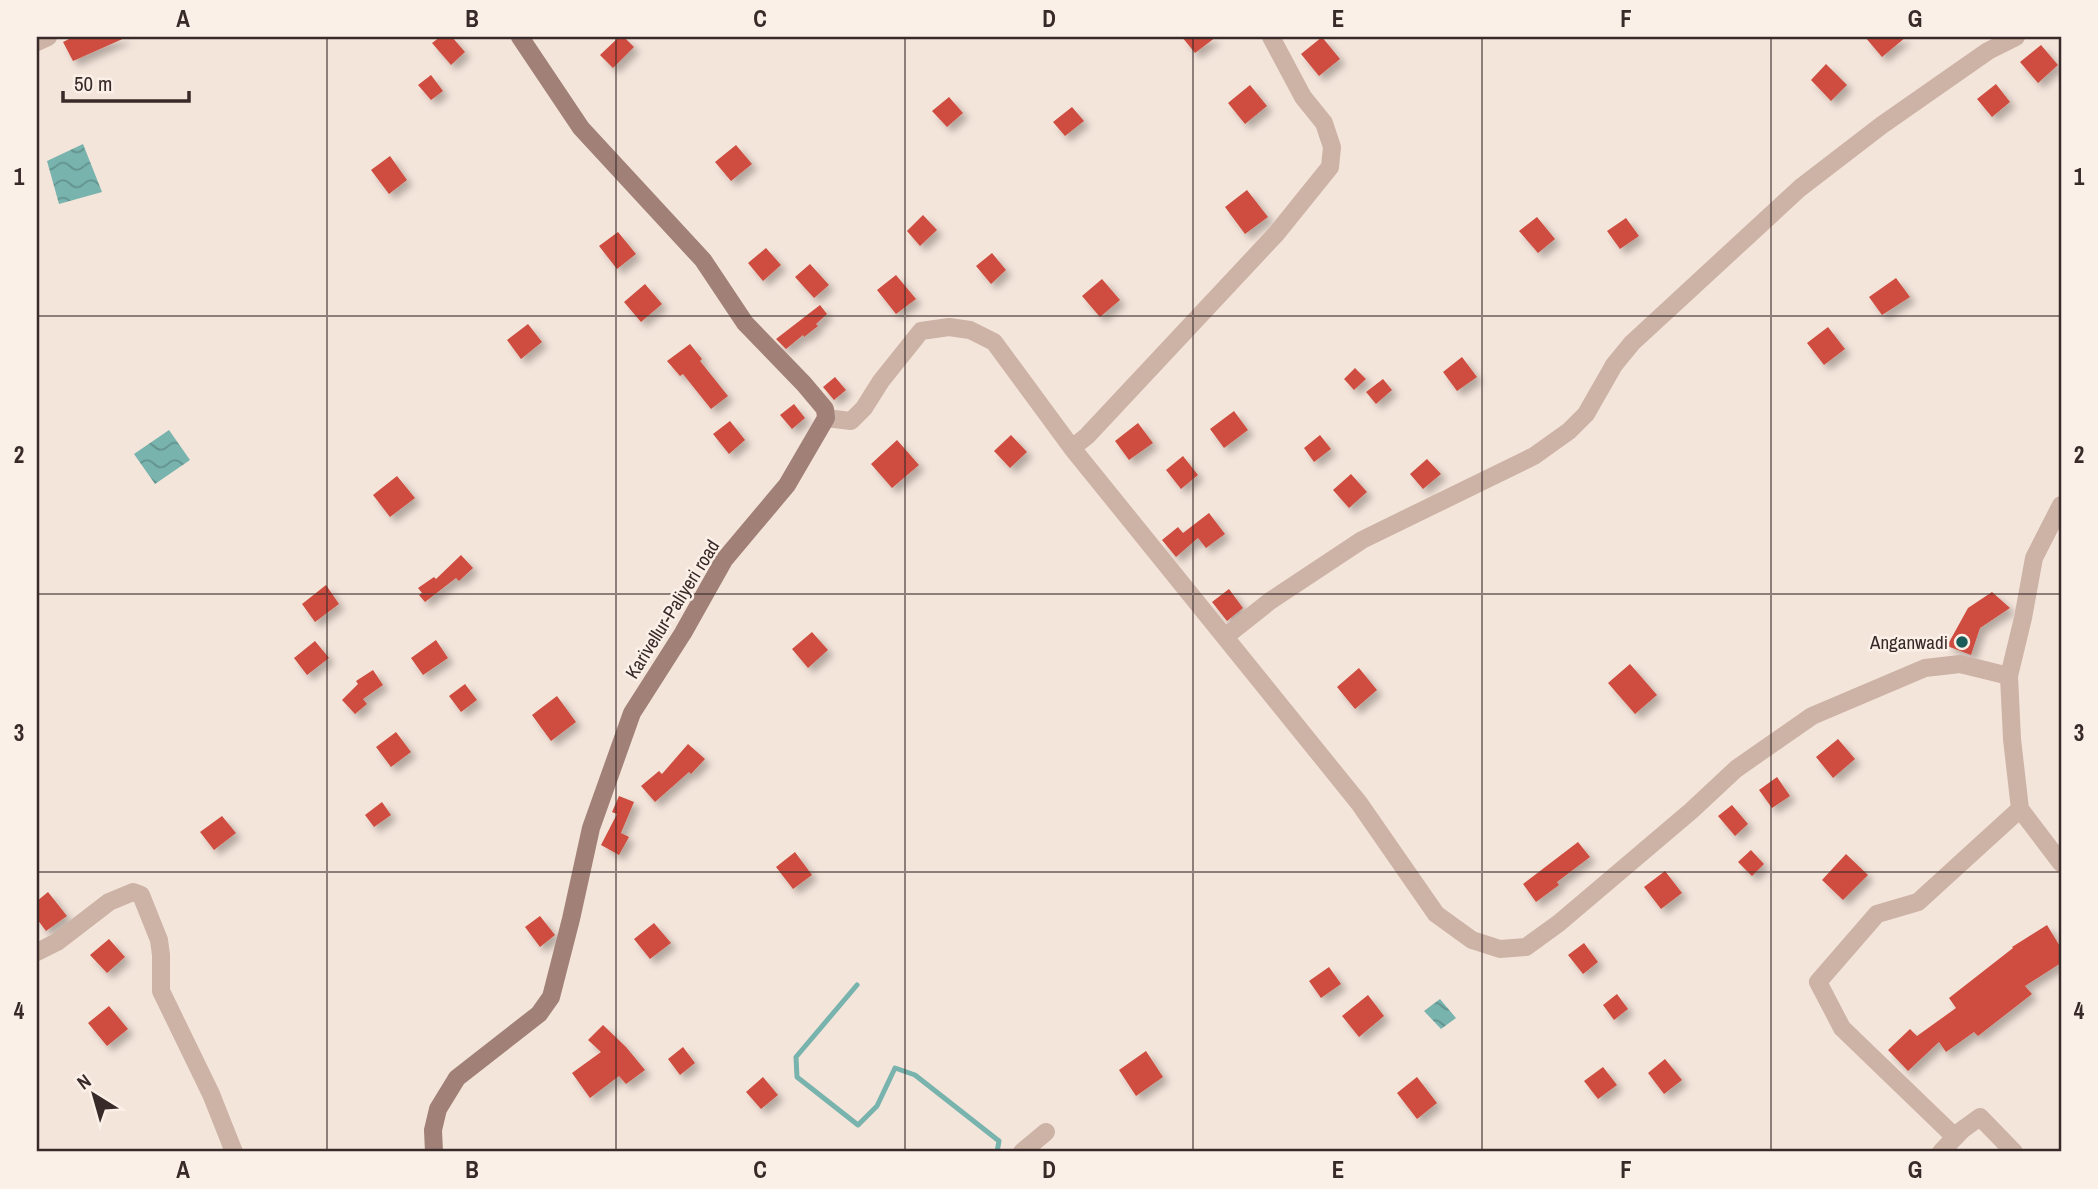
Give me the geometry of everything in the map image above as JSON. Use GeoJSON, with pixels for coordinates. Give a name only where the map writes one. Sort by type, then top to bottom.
{"type":"FeatureCollection","features":[{"type":"Feature","properties":{"kind":"main road"},"geometry":{"type":"LineString","coordinates":[[520,37],[581,128],[703,260],[745,323],[804,384],[825,409],[826,418]]}},
{"type":"Feature","properties":{"kind":"main road","name":"Karivellur-Paliyeri road"},"geometry":{"type":"LineString","coordinates":[[433,1152],[433,1130],[438,1109],[457,1078],[539,1014],[551,997],[591,828],[632,713],[683,633],[724,560],[787,485],[826,418]]}},
{"type":"Feature","properties":{"kind":"street"},"geometry":{"type":"LineString","coordinates":[[37,42],[48,37]]}},
{"type":"Feature","properties":{"kind":"street"},"geometry":{"type":"LineString","coordinates":[[1072,449],[1276,234],[1330,167],[1332,147],[1324,123],[1303,97],[1271,37]]}},
{"type":"Feature","properties":{"kind":"street"},"geometry":{"type":"LineString","coordinates":[[1226,636],[1270,601],[1362,540],[1534,456],[1569,431],[1586,414],[1614,365],[1632,343],[1800,188],[1882,125],[1988,51],[2016,37]]}},
{"type":"Feature","properties":{"kind":"street"},"geometry":{"type":"LineString","coordinates":[[826,418],[851,421],[864,408],[881,381],[921,331],[949,327],[970,330],[994,342],[1072,449],[1359,803],[1437,914],[1472,940],[1500,950],[1526,947],[1559,923],[1691,811],[1736,769],[1812,716],[1925,668],[1960,664],[2009,676]]}},
{"type":"Feature","properties":{"kind":"street"},"geometry":{"type":"LineString","coordinates":[[2061,505],[2034,558],[2009,676],[2012,739],[2020,809],[2061,863]]}},
{"type":"Feature","properties":{"kind":"street"},"geometry":{"type":"LineString","coordinates":[[1955,1137],[1842,1028],[1818,982],[1877,914],[1919,902],[2020,809]]}},
{"type":"Feature","properties":{"kind":"street"},"geometry":{"type":"LineString","coordinates":[[37,952],[57,943],[119,896],[133,892],[141,895],[159,940],[161,991],[211,1094],[234,1152]]}},
{"type":"Feature","properties":{"kind":"street"},"geometry":{"type":"LineString","coordinates":[[1941,1152],[1980,1117],[2014,1152]]}},
{"type":"Feature","properties":{"kind":"street"},"geometry":{"type":"LineString","coordinates":[[1022,1152],[1045,1132]]}},
{"type":"Feature","properties":{"kind":"water"},"geometry":{"type":"Polygon","coordinates":[[[83,144],[102,192],[59,204],[47,161],[83,144]]]}},
{"type":"Feature","properties":{"kind":"water"},"geometry":{"type":"Polygon","coordinates":[[[169,430],[190,460],[155,484],[134,454],[169,430]]]}},
{"type":"Feature","properties":{"kind":"water"},"geometry":{"type":"Polygon","coordinates":[[[1440,999],[1456,1018],[1441,1029],[1424,1011],[1440,999]]]}},
{"type":"Feature","properties":{"kind":"building"},"geometry":{"type":"Polygon","coordinates":[[[73,37],[127,37],[73,61],[63,42],[73,37]]]}},
{"type":"Feature","properties":{"kind":"building"},"geometry":{"type":"Polygon","coordinates":[[[440,37],[452,37],[465,52],[451,65],[432,43],[440,37]]]}},
{"type":"Feature","properties":{"kind":"building"},"geometry":{"type":"Polygon","coordinates":[[[619,37],[624,37],[634,47],[613,68],[600,55],[619,37]]]}},
{"type":"Feature","properties":{"kind":"building"},"geometry":{"type":"Polygon","coordinates":[[[1182,37],[1216,37],[1195,53],[1182,37]]]}},
{"type":"Feature","properties":{"kind":"building"},"geometry":{"type":"Polygon","coordinates":[[[1322,37],[1340,59],[1319,76],[1301,54],[1322,37]]]}},
{"type":"Feature","properties":{"kind":"building"},"geometry":{"type":"Polygon","coordinates":[[[1865,37],[1906,37],[1882,57],[1865,37]]]}},
{"type":"Feature","properties":{"kind":"building"},"geometry":{"type":"Polygon","coordinates":[[[2041,45],[2058,65],[2038,83],[2020,62],[2041,45]]]}},
{"type":"Feature","properties":{"kind":"building"},"geometry":{"type":"Polygon","coordinates":[[[1826,64],[1847,85],[1831,101],[1811,80],[1826,64]]]}},
{"type":"Feature","properties":{"kind":"building"},"geometry":{"type":"Polygon","coordinates":[[[431,75],[443,91],[431,100],[418,85],[431,75]]]}},
{"type":"Feature","properties":{"kind":"building"},"geometry":{"type":"Polygon","coordinates":[[[1996,84],[2010,102],[1992,117],[1977,99],[1996,84]]]}},
{"type":"Feature","properties":{"kind":"building"},"geometry":{"type":"Polygon","coordinates":[[[1250,85],[1267,106],[1245,124],[1228,103],[1250,85]]]}},
{"type":"Feature","properties":{"kind":"building"},"geometry":{"type":"Polygon","coordinates":[[[949,97],[963,113],[947,127],[932,111],[949,97]]]}},
{"type":"Feature","properties":{"kind":"building"},"geometry":{"type":"Polygon","coordinates":[[[1072,107],[1084,121],[1065,136],[1053,122],[1072,107]]]}},
{"type":"Feature","properties":{"kind":"building"},"geometry":{"type":"Polygon","coordinates":[[[736,145],[752,164],[731,181],[715,162],[736,145]]]}},
{"type":"Feature","properties":{"kind":"building"},"geometry":{"type":"Polygon","coordinates":[[[390,156],[407,180],[389,194],[371,170],[390,156]]]}},
{"type":"Feature","properties":{"kind":"building"},"geometry":{"type":"Polygon","coordinates":[[[1247,190],[1268,217],[1245,234],[1225,207],[1247,190]]]}},
{"type":"Feature","properties":{"kind":"building"},"geometry":{"type":"Polygon","coordinates":[[[923,215],[937,230],[920,246],[907,231],[923,215]]]}},
{"type":"Feature","properties":{"kind":"building"},"geometry":{"type":"Polygon","coordinates":[[[1537,217],[1555,239],[1538,253],[1519,231],[1537,217]]]}},
{"type":"Feature","properties":{"kind":"building"},"geometry":{"type":"Polygon","coordinates":[[[1626,218],[1639,236],[1620,249],[1607,231],[1626,218]]]}},
{"type":"Feature","properties":{"kind":"building"},"geometry":{"type":"Polygon","coordinates":[[[618,232],[636,254],[617,269],[599,246],[618,232]]]}},
{"type":"Feature","properties":{"kind":"building"},"geometry":{"type":"Polygon","coordinates":[[[766,248],[781,265],[763,281],[748,263],[766,248]]]}},
{"type":"Feature","properties":{"kind":"building"},"geometry":{"type":"Polygon","coordinates":[[[992,253],[1006,270],[991,284],[976,266],[992,253]]]}},
{"type":"Feature","properties":{"kind":"building"},"geometry":{"type":"Polygon","coordinates":[[[810,264],[829,285],[814,298],[795,277],[810,264]]]}},
{"type":"Feature","properties":{"kind":"building"},"geometry":{"type":"Polygon","coordinates":[[[896,275],[916,299],[896,314],[877,290],[896,275]]]}},
{"type":"Feature","properties":{"kind":"building"},"geometry":{"type":"Polygon","coordinates":[[[1896,278],[1910,297],[1882,315],[1869,297],[1896,278]]]}},
{"type":"Feature","properties":{"kind":"building"},"geometry":{"type":"Polygon","coordinates":[[[1102,279],[1120,300],[1100,317],[1082,296],[1102,279]]]}},
{"type":"Feature","properties":{"kind":"building"},"geometry":{"type":"Polygon","coordinates":[[[645,284],[662,304],[641,322],[624,302],[645,284]]]}},
{"type":"Feature","properties":{"kind":"building"},"geometry":{"type":"Polygon","coordinates":[[[820,305],[827,314],[816,324],[818,326],[804,337],[803,335],[786,349],[776,339],[820,305]]]}},
{"type":"Feature","properties":{"kind":"building"},"geometry":{"type":"Polygon","coordinates":[[[528,324],[542,342],[521,359],[507,340],[528,324]]]}},
{"type":"Feature","properties":{"kind":"building"},"geometry":{"type":"Polygon","coordinates":[[[1828,327],[1845,349],[1824,365],[1807,343],[1828,327]]]}},
{"type":"Feature","properties":{"kind":"building"},"geometry":{"type":"Polygon","coordinates":[[[690,344],[728,396],[711,409],[683,374],[680,376],[667,361],[690,344]]]}},
{"type":"Feature","properties":{"kind":"building"},"geometry":{"type":"Polygon","coordinates":[[[1462,357],[1477,377],[1457,391],[1443,372],[1462,357]]]}},
{"type":"Feature","properties":{"kind":"building"},"geometry":{"type":"Polygon","coordinates":[[[1355,368],[1366,379],[1354,390],[1344,379],[1355,368]]]}},
{"type":"Feature","properties":{"kind":"building"},"geometry":{"type":"Polygon","coordinates":[[[835,377],[846,390],[834,400],[823,387],[835,377]]]}},
{"type":"Feature","properties":{"kind":"building"},"geometry":{"type":"Polygon","coordinates":[[[1383,379],[1392,390],[1376,404],[1366,392],[1383,379]]]}},
{"type":"Feature","properties":{"kind":"building"},"geometry":{"type":"Polygon","coordinates":[[[794,404],[805,418],[792,429],[780,415],[794,404]]]}},
{"type":"Feature","properties":{"kind":"building"},"geometry":{"type":"Polygon","coordinates":[[[1234,411],[1248,430],[1224,448],[1210,429],[1234,411]]]}},
{"type":"Feature","properties":{"kind":"building"},"geometry":{"type":"Polygon","coordinates":[[[730,421],[745,440],[729,454],[713,434],[730,421]]]}},
{"type":"Feature","properties":{"kind":"building"},"geometry":{"type":"Polygon","coordinates":[[[1138,423],[1153,443],[1129,460],[1115,441],[1138,423]]]}},
{"type":"Feature","properties":{"kind":"building"},"geometry":{"type":"Polygon","coordinates":[[[1011,435],[1027,452],[1010,468],[994,451],[1011,435]]]}},
{"type":"Feature","properties":{"kind":"building"},"geometry":{"type":"Polygon","coordinates":[[[1320,435],[1331,449],[1314,462],[1304,448],[1320,435]]]}},
{"type":"Feature","properties":{"kind":"building"},"geometry":{"type":"Polygon","coordinates":[[[897,440],[919,465],[892,488],[871,464],[897,440]]]}},
{"type":"Feature","properties":{"kind":"building"},"geometry":{"type":"Polygon","coordinates":[[[1183,456],[1198,475],[1181,489],[1166,470],[1183,456]]]}},
{"type":"Feature","properties":{"kind":"building"},"geometry":{"type":"Polygon","coordinates":[[[1427,459],[1441,474],[1423,489],[1410,474],[1427,459]]]}},
{"type":"Feature","properties":{"kind":"building"},"geometry":{"type":"Polygon","coordinates":[[[1351,474],[1367,492],[1349,508],[1333,490],[1351,474]]]}},
{"type":"Feature","properties":{"kind":"building"},"geometry":{"type":"Polygon","coordinates":[[[397,476],[415,498],[390,517],[373,495],[397,476]]]}},
{"type":"Feature","properties":{"kind":"building"},"geometry":{"type":"Polygon","coordinates":[[[1209,513],[1225,534],[1206,548],[1198,538],[1176,557],[1162,540],[1178,527],[1183,533],[1209,513]]]}},
{"type":"Feature","properties":{"kind":"building"},"geometry":{"type":"Polygon","coordinates":[[[461,555],[473,568],[459,581],[456,578],[425,602],[419,595],[422,593],[418,588],[434,577],[436,579],[461,555]]]}},
{"type":"Feature","properties":{"kind":"building"},"geometry":{"type":"Polygon","coordinates":[[[326,585],[339,604],[315,622],[302,604],[326,585]]]}},
{"type":"Feature","properties":{"kind":"building"},"geometry":{"type":"Polygon","coordinates":[[[1229,589],[1243,608],[1227,621],[1212,602],[1229,589]]]}},
{"type":"Feature","properties":{"kind":"building"},"geometry":{"type":"Polygon","coordinates":[[[1992,592],[2010,608],[1980,628],[1971,655],[1947,646],[1968,608],[1992,592]]]}},
{"type":"Feature","properties":{"kind":"building"},"geometry":{"type":"Polygon","coordinates":[[[812,632],[828,650],[808,668],[792,649],[812,632]]]}},
{"type":"Feature","properties":{"kind":"building"},"geometry":{"type":"Polygon","coordinates":[[[436,640],[448,658],[423,675],[411,658],[436,640]]]}},
{"type":"Feature","properties":{"kind":"building"},"geometry":{"type":"Polygon","coordinates":[[[315,641],[329,658],[307,675],[294,658],[315,641]]]}},
{"type":"Feature","properties":{"kind":"building"},"geometry":{"type":"Polygon","coordinates":[[[1630,664],[1657,695],[1635,714],[1608,683],[1630,664]]]}},
{"type":"Feature","properties":{"kind":"building"},"geometry":{"type":"Polygon","coordinates":[[[1359,668],[1377,690],[1355,709],[1337,687],[1359,668]]]}},
{"type":"Feature","properties":{"kind":"building"},"geometry":{"type":"Polygon","coordinates":[[[373,670],[383,685],[363,699],[367,704],[355,714],[342,700],[358,684],[356,681],[373,670]]]}},
{"type":"Feature","properties":{"kind":"building"},"geometry":{"type":"Polygon","coordinates":[[[465,684],[477,700],[461,712],[449,696],[465,684]]]}},
{"type":"Feature","properties":{"kind":"building"},"geometry":{"type":"Polygon","coordinates":[[[557,696],[576,722],[551,741],[532,715],[557,696]]]}},
{"type":"Feature","properties":{"kind":"building"},"geometry":{"type":"Polygon","coordinates":[[[396,732],[411,752],[391,767],[376,747],[396,732]]]}},
{"type":"Feature","properties":{"kind":"building"},"geometry":{"type":"Polygon","coordinates":[[[1838,739],[1855,759],[1833,778],[1816,757],[1838,739]]]}},
{"type":"Feature","properties":{"kind":"building"},"geometry":{"type":"Polygon","coordinates":[[[688,744],[705,759],[691,774],[689,772],[655,802],[641,786],[659,771],[662,774],[688,744]]]}},
{"type":"Feature","properties":{"kind":"building"},"geometry":{"type":"Polygon","coordinates":[[[1777,777],[1790,796],[1772,808],[1759,790],[1777,777]]]}},
{"type":"Feature","properties":{"kind":"building"},"geometry":{"type":"Polygon","coordinates":[[[619,796],[634,802],[621,833],[629,837],[619,855],[601,845],[617,814],[612,812],[619,796]]]}},
{"type":"Feature","properties":{"kind":"building"},"geometry":{"type":"Polygon","coordinates":[[[382,802],[391,815],[374,827],[365,815],[382,802]]]}},
{"type":"Feature","properties":{"kind":"building"},"geometry":{"type":"Polygon","coordinates":[[[1732,805],[1748,824],[1735,836],[1718,816],[1732,805]]]}},
{"type":"Feature","properties":{"kind":"building"},"geometry":{"type":"Polygon","coordinates":[[[222,816],[236,833],[214,850],[200,832],[222,816]]]}},
{"type":"Feature","properties":{"kind":"building"},"geometry":{"type":"Polygon","coordinates":[[[1578,842],[1590,857],[1536,902],[1523,884],[1578,842]]]}},
{"type":"Feature","properties":{"kind":"building"},"geometry":{"type":"Polygon","coordinates":[[[1751,850],[1764,864],[1752,876],[1738,862],[1751,850]]]}},
{"type":"Feature","properties":{"kind":"building"},"geometry":{"type":"Polygon","coordinates":[[[795,852],[812,875],[793,889],[776,867],[795,852]]]}},
{"type":"Feature","properties":{"kind":"building"},"geometry":{"type":"Polygon","coordinates":[[[1846,854],[1868,875],[1843,900],[1822,880],[1846,854]]]}},
{"type":"Feature","properties":{"kind":"building"},"geometry":{"type":"Polygon","coordinates":[[[1665,871],[1682,893],[1661,909],[1644,887],[1665,871]]]}},
{"type":"Feature","properties":{"kind":"building"},"geometry":{"type":"Polygon","coordinates":[[[48,892],[67,916],[46,931],[37,919],[37,901],[48,892]]]}},
{"type":"Feature","properties":{"kind":"building"},"geometry":{"type":"Polygon","coordinates":[[[540,916],[555,935],[540,947],[525,927],[540,916]]]}},
{"type":"Feature","properties":{"kind":"building"},"geometry":{"type":"Polygon","coordinates":[[[654,923],[671,943],[650,959],[634,939],[654,923]]]}},
{"type":"Feature","properties":{"kind":"building"},"geometry":{"type":"Polygon","coordinates":[[[2047,925],[2061,948],[2061,963],[2025,986],[2032,994],[1978,1036],[1974,1032],[1946,1052],[1939,1042],[1908,1071],[1888,1050],[1910,1029],[1917,1036],[1956,1008],[1949,998],[2012,947],[2047,925]]]}},
{"type":"Feature","properties":{"kind":"building"},"geometry":{"type":"Polygon","coordinates":[[[109,939],[125,957],[107,973],[90,955],[109,939]]]}},
{"type":"Feature","properties":{"kind":"building"},"geometry":{"type":"Polygon","coordinates":[[[1584,943],[1598,962],[1583,974],[1568,955],[1584,943]]]}},
{"type":"Feature","properties":{"kind":"building"},"geometry":{"type":"Polygon","coordinates":[[[1329,967],[1341,984],[1321,998],[1309,981],[1329,967]]]}},
{"type":"Feature","properties":{"kind":"building"},"geometry":{"type":"Polygon","coordinates":[[[1617,994],[1628,1009],[1614,1020],[1603,1005],[1617,994]]]}},
{"type":"Feature","properties":{"kind":"building"},"geometry":{"type":"Polygon","coordinates":[[[1368,995],[1384,1016],[1359,1037],[1342,1016],[1368,995]]]}},
{"type":"Feature","properties":{"kind":"building"},"geometry":{"type":"Polygon","coordinates":[[[109,1006],[128,1029],[107,1046],[88,1023],[109,1006]]]}},
{"type":"Feature","properties":{"kind":"building"},"geometry":{"type":"Polygon","coordinates":[[[603,1025],[645,1070],[626,1084],[619,1076],[590,1098],[572,1073],[601,1052],[588,1040],[603,1025]]]}},
{"type":"Feature","properties":{"kind":"building"},"geometry":{"type":"Polygon","coordinates":[[[683,1047],[695,1063],[680,1075],[668,1059],[683,1047]]]}},
{"type":"Feature","properties":{"kind":"building"},"geometry":{"type":"Polygon","coordinates":[[[1146,1051],[1163,1077],[1136,1096],[1119,1070],[1146,1051]]]}},
{"type":"Feature","properties":{"kind":"building"},"geometry":{"type":"Polygon","coordinates":[[[1665,1059],[1682,1080],[1664,1094],[1648,1073],[1665,1059]]]}},
{"type":"Feature","properties":{"kind":"building"},"geometry":{"type":"Polygon","coordinates":[[[1603,1067],[1617,1085],[1598,1099],[1584,1081],[1603,1067]]]}},
{"type":"Feature","properties":{"kind":"building"},"geometry":{"type":"Polygon","coordinates":[[[763,1077],[778,1095],[761,1109],[746,1092],[763,1077]]]}},
{"type":"Feature","properties":{"kind":"building"},"geometry":{"type":"Polygon","coordinates":[[[1417,1077],[1437,1103],[1417,1119],[1397,1093],[1417,1077]]]}},
{"type":"Feature","properties":{"kind":"waterway"},"geometry":{"type":"LineString","coordinates":[[857,985],[796,1057],[797,1077],[858,1125],[877,1106],[895,1068],[915,1075],[999,1141],[997,1152]]}},
{"type":"Feature","properties":{"kind":"place","name":"Anganwadi"},"geometry":{"type":"Point","coordinates":[1962,642]}}]}
